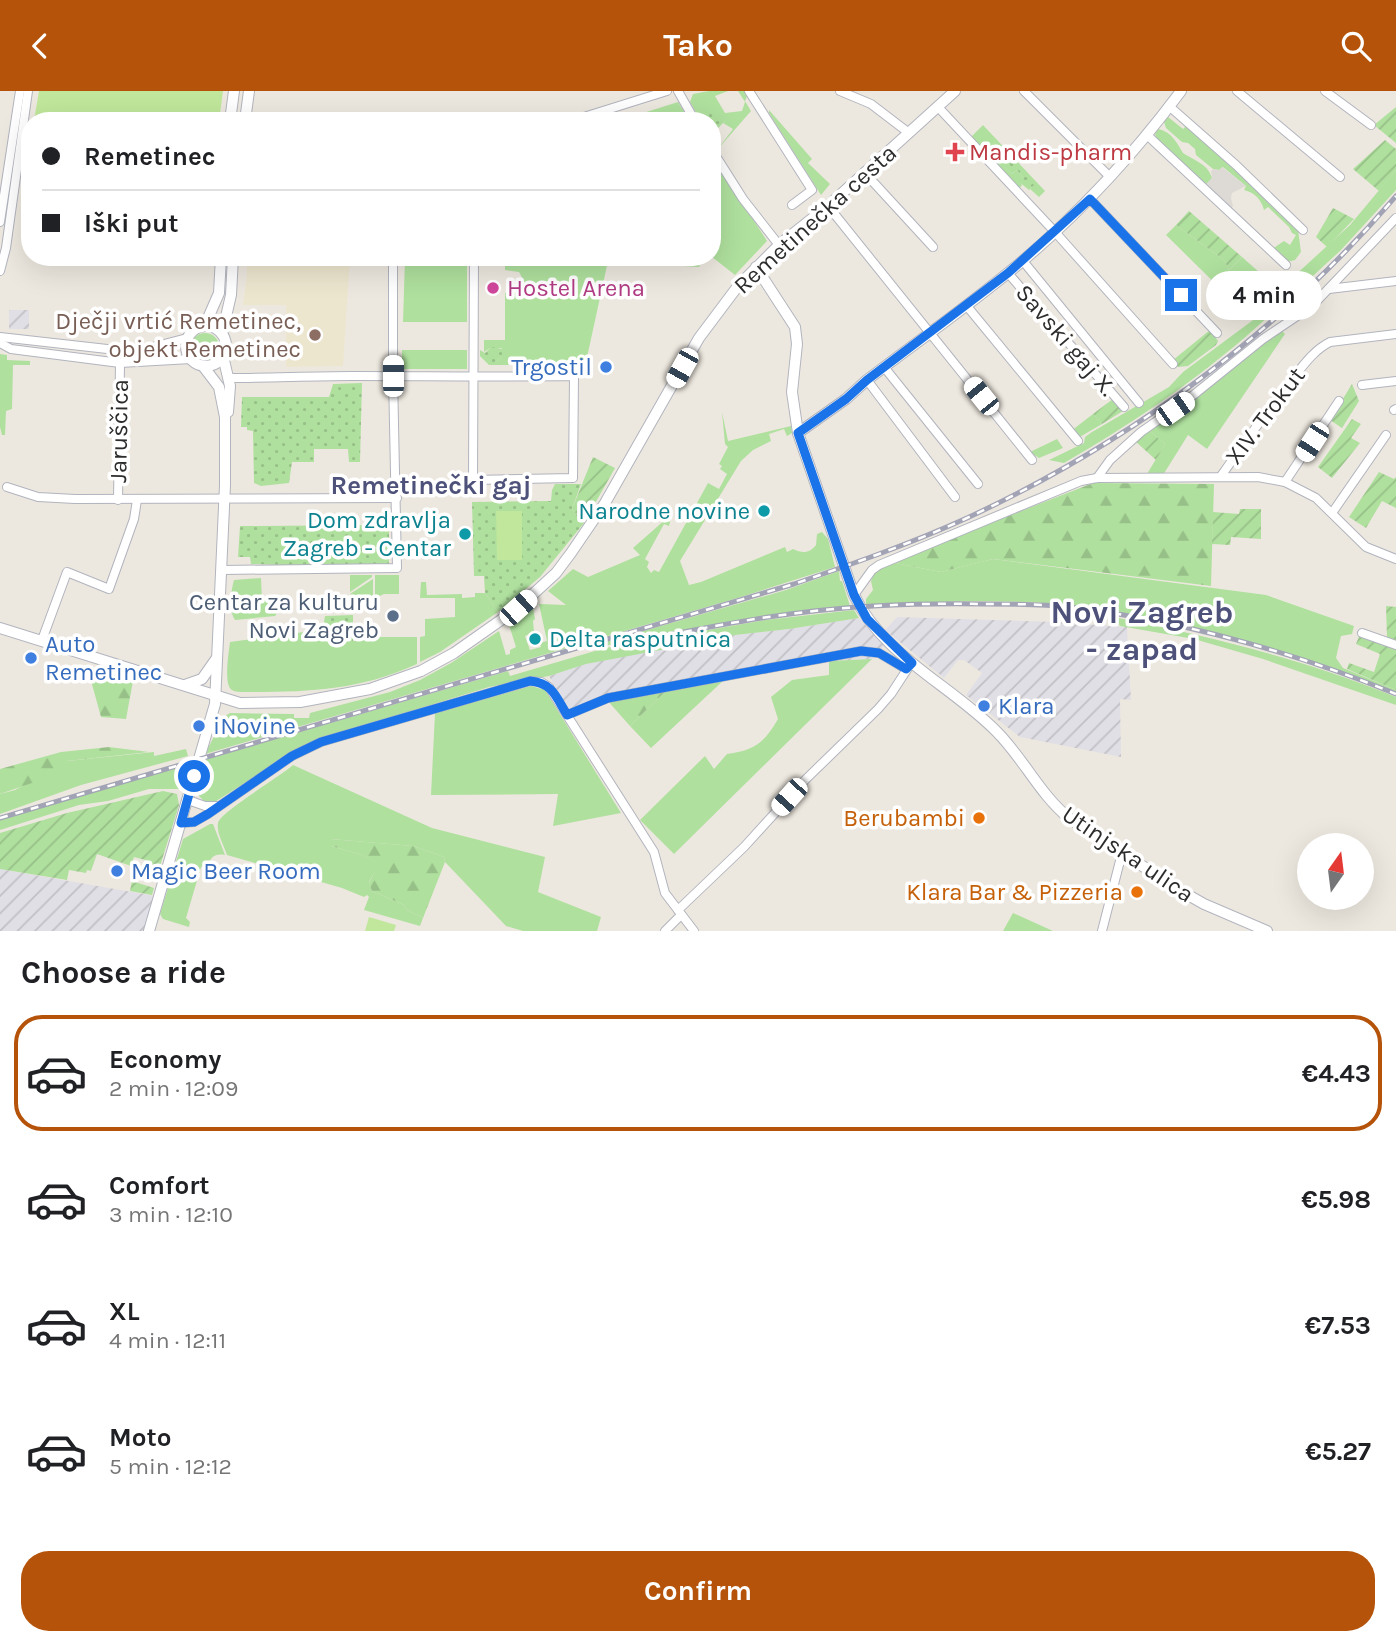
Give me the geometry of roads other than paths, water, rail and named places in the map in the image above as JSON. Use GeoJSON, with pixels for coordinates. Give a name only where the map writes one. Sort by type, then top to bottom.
{"type":"FeatureCollection","features":[{"type":"Feature","properties":{"kind":"street"},"geometry":{"type":"LineString","coordinates":[[0,222],[20,91]]}},
{"type":"Feature","properties":{"kind":"street"},"geometry":{"type":"LineString","coordinates":[[25,112],[28,91]]}},
{"type":"Feature","properties":{"kind":"street"},"geometry":{"type":"LineString","coordinates":[[231,112],[234,91]]}},
{"type":"Feature","properties":{"kind":"street"},"geometry":{"type":"LineString","coordinates":[[246,112],[249,91]]}},
{"type":"Feature","properties":{"kind":"street"},"geometry":{"type":"LineString","coordinates":[[595,112],[642,94],[667,91]]}},
{"type":"Feature","properties":{"kind":"street"},"geometry":{"type":"LineString","coordinates":[[678,91],[690,112]]}},
{"type":"Feature","properties":{"kind":"street","name":"Remetinečka cesta"},"geometry":{"type":"LineString","coordinates":[[749,91],[812,190],[792,205]]}},
{"type":"Feature","properties":{"kind":"street"},"geometry":{"type":"LineString","coordinates":[[840,91],[882,111],[909,133]]}},
{"type":"Feature","properties":{"kind":"street","name":"Remetinečka cesta"},"geometry":{"type":"LineString","coordinates":[[0,628],[240,703],[289,703],[370,689],[421,671],[454,653],[508,615],[556,573],[605,503],[699,338],[718,311],[757,267],[956,91]]}},
{"type":"Feature","properties":{"kind":"street"},"geometry":{"type":"LineString","coordinates":[[1024,91],[1110,177]]}},
{"type":"Feature","properties":{"kind":"street"},"geometry":{"type":"LineString","coordinates":[[798,433],[846,399],[1023,261],[1090,199],[1147,135],[1181,91]]}},
{"type":"Feature","properties":{"kind":"street"},"geometry":{"type":"LineString","coordinates":[[1237,91],[1340,177]]}},
{"type":"Feature","properties":{"kind":"street"},"geometry":{"type":"LineString","coordinates":[[1325,91],[1371,125]]}},
{"type":"Feature","properties":{"kind":"street"},"geometry":{"type":"LineString","coordinates":[[1169,106],[1303,230]]}},
{"type":"Feature","properties":{"kind":"street"},"geometry":{"type":"LineString","coordinates":[[938,107],[1173,363]]}},
{"type":"Feature","properties":{"kind":"street"},"geometry":{"type":"LineString","coordinates":[[1147,135],[1286,265]]}},
{"type":"Feature","properties":{"kind":"street"},"geometry":{"type":"LineString","coordinates":[[0,271],[6,249],[21,141]]}},
{"type":"Feature","properties":{"kind":"street"},"geometry":{"type":"LineString","coordinates":[[721,164],[743,199],[779,245]]}},
{"type":"Feature","properties":{"kind":"street"},"geometry":{"type":"LineString","coordinates":[[864,172],[933,247]]}},
{"type":"Feature","properties":{"kind":"street"},"geometry":{"type":"LineString","coordinates":[[1090,199],[1217,333]]}},
{"type":"Feature","properties":{"kind":"street"},"geometry":{"type":"LineString","coordinates":[[828,206],[1032,460]]}},
{"type":"Feature","properties":{"kind":"street"},"geometry":{"type":"LineString","coordinates":[[1097,478],[1110,460],[1141,432],[1311,306],[1396,218]]}},
{"type":"Feature","properties":{"kind":"street"},"geometry":{"type":"LineString","coordinates":[[1023,261],[1139,403]]}},
{"type":"Feature","properties":{"kind":"street"},"geometry":{"type":"LineString","coordinates":[[205,325],[217,300],[221,266]]}},
{"type":"Feature","properties":{"kind":"street"},"geometry":{"type":"LineString","coordinates":[[222,334],[231,295],[233,266]]}},
{"type":"Feature","properties":{"kind":"street"},"geometry":{"type":"LineString","coordinates":[[222,570],[397,568],[393,266]]}},
{"type":"Feature","properties":{"kind":"street"},"geometry":{"type":"LineString","coordinates":[[228,378],[393,376],[474,377],[574,376],[573,478],[473,480],[474,377],[474,266]]}},
{"type":"Feature","properties":{"kind":"street","name":"Utinjska ulica"},"geometry":{"type":"LineString","coordinates":[[757,267],[797,336],[792,392],[798,433],[854,595],[867,619],[909,666],[996,731],[1061,811],[1204,904],[1267,931]]}},
{"type":"Feature","properties":{"kind":"street","name":"Savski gaj X."},"geometry":{"type":"LineString","coordinates":[[1008,273],[1124,407]]}},
{"type":"Feature","properties":{"kind":"street"},"geometry":{"type":"LineString","coordinates":[[1329,289],[1396,281]]}},
{"type":"Feature","properties":{"kind":"street"},"geometry":{"type":"LineString","coordinates":[[966,305],[1078,441]]}},
{"type":"Feature","properties":{"kind":"street"},"geometry":{"type":"LineString","coordinates":[[149,931],[213,716],[215,696],[225,499],[225,417],[219,387],[203,366],[191,359],[186,349],[187,338],[194,329],[205,325],[218,329],[226,345],[223,356],[230,403],[225,417]]}},
{"type":"Feature","properties":{"kind":"street","name":"XIV. Trokut"},"geometry":{"type":"LineString","coordinates":[[1221,476],[1310,357],[1330,342],[1396,334]]}},
{"type":"Feature","properties":{"kind":"street","name":"Jaruščica"},"geometry":{"type":"LineString","coordinates":[[0,337],[125,351],[145,349],[187,338]]}},
{"type":"Feature","properties":{"kind":"street","name":"Jaruščica"},"geometry":{"type":"LineString","coordinates":[[0,343],[11,349],[120,363],[191,359]]}},
{"type":"Feature","properties":{"kind":"street"},"geometry":{"type":"LineString","coordinates":[[203,366],[215,364],[223,356]]}},
{"type":"Feature","properties":{"kind":"street","name":"Jaruščica"},"geometry":{"type":"LineString","coordinates":[[118,500],[120,363]]}},
{"type":"Feature","properties":{"kind":"street"},"geometry":{"type":"LineString","coordinates":[[884,367],[978,484]]}},
{"type":"Feature","properties":{"kind":"street"},"geometry":{"type":"LineString","coordinates":[[867,380],[955,496]]}},
{"type":"Feature","properties":{"kind":"street"},"geometry":{"type":"LineString","coordinates":[[1362,385],[1396,381]]}},
{"type":"Feature","properties":{"kind":"street"},"geometry":{"type":"LineString","coordinates":[[1285,482],[1339,401]]}},
{"type":"Feature","properties":{"kind":"street"},"geometry":{"type":"LineString","coordinates":[[1332,513],[1386,435]]}},
{"type":"Feature","properties":{"kind":"street","name":"XIV. Trokut"},"geometry":{"type":"LineString","coordinates":[[854,595],[872,570],[879,565],[1082,481],[1097,478],[1221,476],[1258,477],[1285,482],[1316,498],[1366,547],[1396,559]]}},
{"type":"Feature","properties":{"kind":"street"},"geometry":{"type":"LineString","coordinates":[[7,487],[38,497],[118,500],[397,498]]}},
{"type":"Feature","properties":{"kind":"street"},"geometry":{"type":"LineString","coordinates":[[42,640],[67,572],[109,589],[134,519],[137,500]]}},
{"type":"Feature","properties":{"kind":"street"},"geometry":{"type":"LineString","coordinates":[[1362,633],[1396,645]]}},
{"type":"Feature","properties":{"kind":"street","name":"Utinjska ulica"},"geometry":{"type":"LineString","coordinates":[[567,715],[608,698],[861,651],[879,653],[909,666]]}},
{"type":"Feature","properties":{"kind":"street"},"geometry":{"type":"LineString","coordinates":[[186,685],[202,679],[218,655]]}},
{"type":"Feature","properties":{"kind":"street"},"geometry":{"type":"LineString","coordinates":[[665,931],[679,912],[744,848],[804,780],[878,709],[909,666]]}},
{"type":"Feature","properties":{"kind":"street"},"geometry":{"type":"LineString","coordinates":[[181,823],[194,822],[292,756],[321,742],[530,681],[541,682],[550,687],[654,852],[665,893],[694,931]]}},
{"type":"Feature","properties":{"kind":"street"},"geometry":{"type":"LineString","coordinates":[[188,800],[209,807],[218,806]]}},
{"type":"Feature","properties":{"kind":"street"},"geometry":{"type":"LineString","coordinates":[[1102,931],[1122,853]]}},
{"type":"Feature","properties":{"kind":"railway"},"geometry":{"type":"LineString","coordinates":[[0,818],[794,584],[903,545],[967,518],[1086,455],[1199,380],[1303,293],[1351,246],[1396,196]]}},
{"type":"Feature","properties":{"kind":"railway"},"geometry":{"type":"LineString","coordinates":[[621,644],[754,619],[844,608],[938,604],[1048,605],[1110,613],[1193,629],[1276,651],[1396,694]]}},
{"type":"Feature","properties":{"kind":"place","name":"Mandis-pharm"},"geometry":{"type":"Point","coordinates":[955,152]}},
{"type":"Feature","properties":{"kind":"place","name":"Hostel Arena"},"geometry":{"type":"Point","coordinates":[493,288]}},
{"type":"Feature","properties":{"kind":"place","name":"Dječji vrtić Remetinec, objekt Remetinec"},"geometry":{"type":"Point","coordinates":[315,335]}},
{"type":"Feature","properties":{"kind":"place","name":"Trgostil"},"geometry":{"type":"Point","coordinates":[606,367]}},
{"type":"Feature","properties":{"kind":"place","name":"Narodne novine"},"geometry":{"type":"Point","coordinates":[764,511]}},
{"type":"Feature","properties":{"kind":"place","name":"Dom zdravlja Zagreb - Centar"},"geometry":{"type":"Point","coordinates":[465,534]}},
{"type":"Feature","properties":{"kind":"place","name":"Centar za kulturu Novi Zagreb"},"geometry":{"type":"Point","coordinates":[393,616]}},
{"type":"Feature","properties":{"kind":"place","name":"Delta rasputnica"},"geometry":{"type":"Point","coordinates":[535,639]}},
{"type":"Feature","properties":{"kind":"place","name":"Auto Remetinec"},"geometry":{"type":"Point","coordinates":[31,658]}},
{"type":"Feature","properties":{"kind":"place","name":"Klara"},"geometry":{"type":"Point","coordinates":[984,706]}},
{"type":"Feature","properties":{"kind":"place","name":"iNovine"},"geometry":{"type":"Point","coordinates":[199,726]}},
{"type":"Feature","properties":{"kind":"place","name":"Berubambi"},"geometry":{"type":"Point","coordinates":[979,818]}},
{"type":"Feature","properties":{"kind":"place","name":"Magic Beer Room"},"geometry":{"type":"Point","coordinates":[117,871]}},
{"type":"Feature","properties":{"kind":"place","name":"Klara Bar & Pizzeria"},"geometry":{"type":"Point","coordinates":[1137,892]}},
{"type":"Feature","properties":{"kind":"district","name":"Remetinečki gaj"},"geometry":{"type":"Point","coordinates":[431,485]}},
{"type":"Feature","properties":{"kind":"district","name":"Novi Zagreb - zapad"},"geometry":{"type":"Point","coordinates":[1142,630]}}]}
